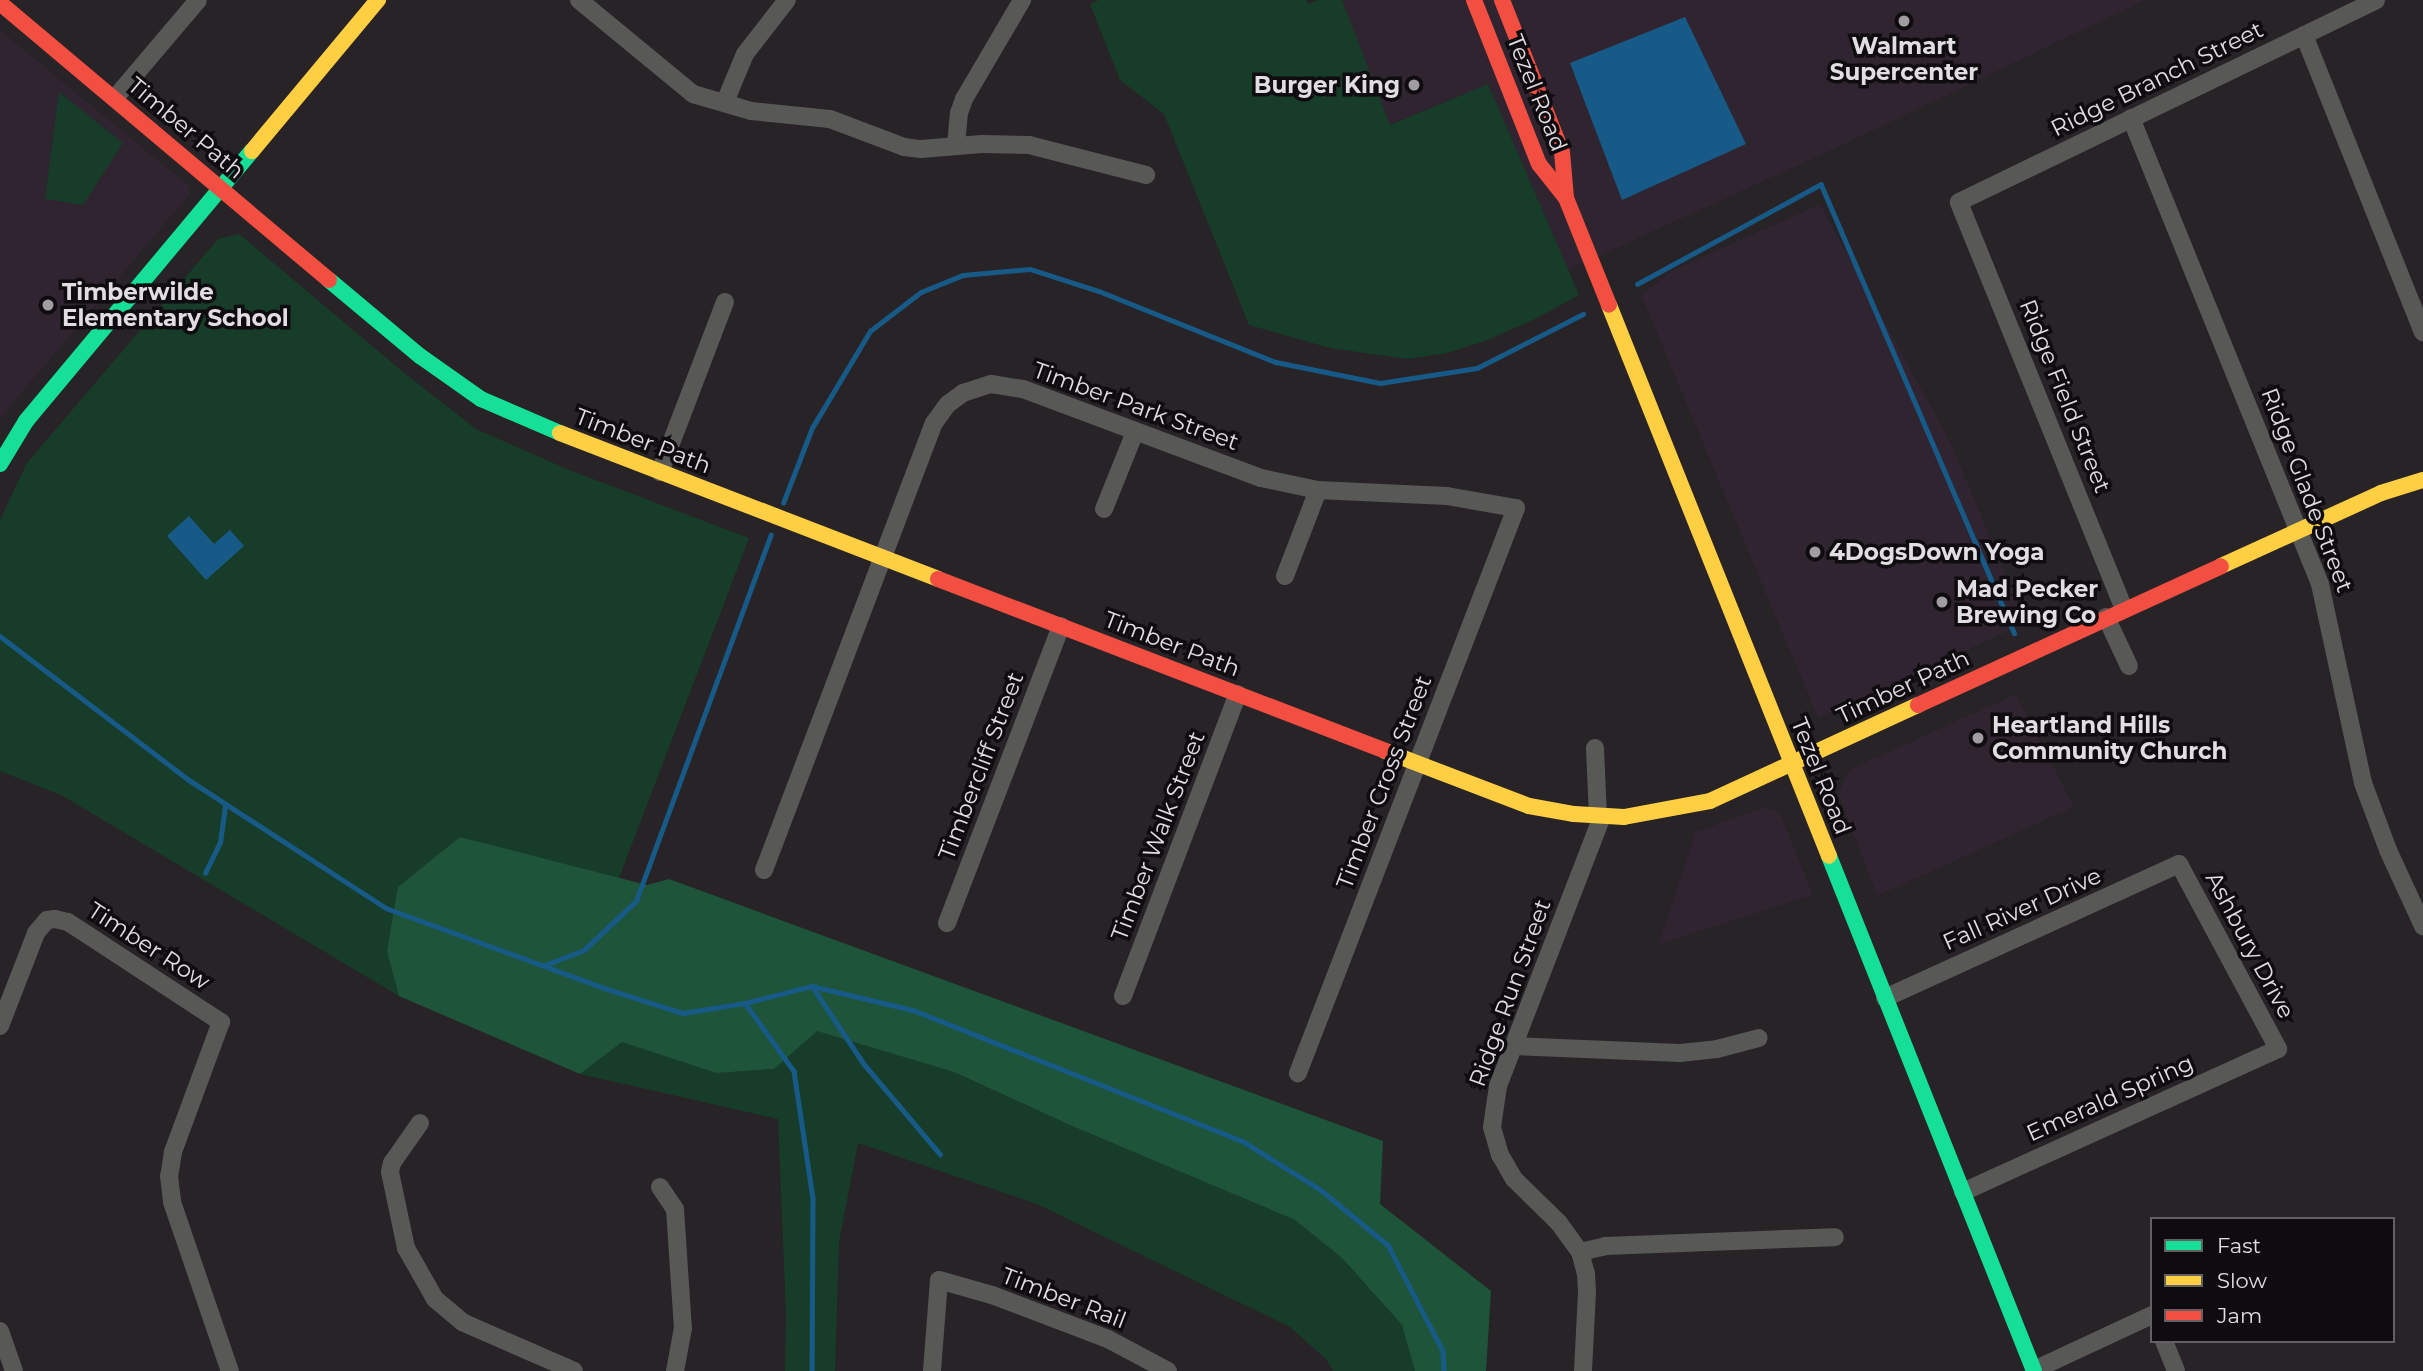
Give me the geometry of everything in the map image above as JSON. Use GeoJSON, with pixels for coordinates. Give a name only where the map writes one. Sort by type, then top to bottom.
{"type":"FeatureCollection","features":[{"type":"Feature","properties":{"kind":"street"},"geometry":{"type":"LineString","coordinates":[[115,98],[198,0]]}},
{"type":"Feature","properties":{"kind":"street"},"geometry":{"type":"LineString","coordinates":[[0,464],[26,421],[378,0]]}},
{"type":"Feature","properties":{"kind":"street"},"geometry":{"type":"LineString","coordinates":[[579,0],[693,94],[751,111],[830,119],[904,147],[921,149],[1029,145],[1146,175]]}},
{"type":"Feature","properties":{"kind":"street"},"geometry":{"type":"LineString","coordinates":[[725,103],[746,54],[787,0]]}},
{"type":"Feature","properties":{"kind":"street"},"geometry":{"type":"LineString","coordinates":[[956,146],[959,114],[964,99],[1023,0]]}},
{"type":"Feature","properties":{"kind":"street","name":"Tezel Road"},"geometry":{"type":"LineString","coordinates":[[1474,0],[1539,164],[1566,198]]}},
{"type":"Feature","properties":{"kind":"street","name":"Tezel Road"},"geometry":{"type":"LineString","coordinates":[[1502,0],[1562,152],[1566,198],[2034,1370]]}},
{"type":"Feature","properties":{"kind":"street","name":"Ridge Branch Street"},"geometry":{"type":"LineString","coordinates":[[1959,202],[2376,0]]}},
{"type":"Feature","properties":{"kind":"street","name":"Timber Path"},"geometry":{"type":"LineString","coordinates":[[0,3],[420,356],[481,398],[523,419],[1529,806],[1600,816],[1647,816],[1690,807],[1791,764],[2298,530],[2381,493],[2423,480]]}},
{"type":"Feature","properties":{"kind":"street"},"geometry":{"type":"LineString","coordinates":[[2304,35],[2423,332]]}},
{"type":"Feature","properties":{"kind":"street","name":"Ridge Glade Street"},"geometry":{"type":"LineString","coordinates":[[2131,118],[2327,607],[2363,783],[2388,850],[2423,926]]}},
{"type":"Feature","properties":{"kind":"street","name":"Ridge Field Street"},"geometry":{"type":"LineString","coordinates":[[1959,202],[2124,609]]}},
{"type":"Feature","properties":{"kind":"street"},"geometry":{"type":"LineString","coordinates":[[660,472],[725,302]]}},
{"type":"Feature","properties":{"kind":"street","name":"Timber Park Street"},"geometry":{"type":"LineString","coordinates":[[764,870],[934,424],[948,404],[963,393],[990,384],[1009,385],[1261,478],[1318,490],[1447,496],[1516,508]]}},
{"type":"Feature","properties":{"kind":"street"},"geometry":{"type":"LineString","coordinates":[[1104,509],[1135,432]]}},
{"type":"Feature","properties":{"kind":"street"},"geometry":{"type":"LineString","coordinates":[[1285,576],[1318,490]]}},
{"type":"Feature","properties":{"kind":"street","name":"Timber Cross Street"},"geometry":{"type":"LineString","coordinates":[[1298,1073],[1516,508]]}},
{"type":"Feature","properties":{"kind":"street"},"geometry":{"type":"LineString","coordinates":[[2106,617],[2129,666]]}},
{"type":"Feature","properties":{"kind":"street","name":"Timbercliff Street"},"geometry":{"type":"LineString","coordinates":[[947,923],[1061,626]]}},
{"type":"Feature","properties":{"kind":"street","name":"Timber Walk Street"},"geometry":{"type":"LineString","coordinates":[[1123,996],[1238,694]]}},
{"type":"Feature","properties":{"kind":"street"},"geometry":{"type":"LineString","coordinates":[[1595,748],[1600,816]]}},
{"type":"Feature","properties":{"kind":"street","name":"Ridge Run Street"},"geometry":{"type":"LineString","coordinates":[[1583,1371],[1587,1283],[1580,1252],[1559,1223],[1514,1179],[1500,1155],[1492,1127],[1499,1086],[1600,816]]}},
{"type":"Feature","properties":{"kind":"street","name":"Fall River Drive"},"geometry":{"type":"LineString","coordinates":[[1885,998],[2179,864]]}},
{"type":"Feature","properties":{"kind":"street","name":"Ashbury Drive"},"geometry":{"type":"LineString","coordinates":[[2179,864],[2278,1049]]}},
{"type":"Feature","properties":{"kind":"street","name":"Timber Row"},"geometry":{"type":"LineString","coordinates":[[0,1026],[36,933],[47,920],[68,922],[221,1022],[173,1152],[169,1176],[172,1202],[230,1371]]}},
{"type":"Feature","properties":{"kind":"street"},"geometry":{"type":"LineString","coordinates":[[1514,1046],[1680,1053],[1731,1047],[1759,1038]]}},
{"type":"Feature","properties":{"kind":"street","name":"Emerald Spring"},"geometry":{"type":"LineString","coordinates":[[1963,1192],[2278,1049]]}},
{"type":"Feature","properties":{"kind":"street"},"geometry":{"type":"LineString","coordinates":[[420,1123],[392,1163],[390,1172],[406,1248],[435,1299],[462,1322],[574,1371]]}},
{"type":"Feature","properties":{"kind":"street"},"geometry":{"type":"LineString","coordinates":[[660,1186],[675,1209],[683,1328],[676,1371]]}},
{"type":"Feature","properties":{"kind":"street"},"geometry":{"type":"LineString","coordinates":[[1580,1252],[1605,1246],[1835,1237]]}},
{"type":"Feature","properties":{"kind":"street","name":"Timber Rail"},"geometry":{"type":"LineString","coordinates":[[932,1371],[939,1280],[992,1295],[1108,1339],[1168,1371]]}},
{"type":"Feature","properties":{"kind":"street"},"geometry":{"type":"LineString","coordinates":[[2034,1370],[2150,1316]]}},
{"type":"Feature","properties":{"kind":"street"},"geometry":{"type":"LineString","coordinates":[[0,1332],[14,1371]]}},
{"type":"Feature","properties":{"kind":"street"},"geometry":{"type":"LineString","coordinates":[[2165,1343],[2176,1371]]}},
{"type":"Feature","properties":{"kind":"shaded area"},"geometry":{"type":"Polygon","coordinates":[[[1342,0],[2145,0],[1836,148],[1568,270],[1488,84],[1389,125],[1342,0]]]}},
{"type":"Feature","properties":{"kind":"shaded area","name":"Timberwilde Elementary School"},"geometry":{"type":"Polygon","coordinates":[[[0,30],[189,186],[190,194],[0,418],[0,30]]]}},
{"type":"Feature","properties":{"kind":"shaded area"},"geometry":{"type":"Polygon","coordinates":[[[1820,204],[1951,443],[2026,623],[1818,718],[1641,295],[1671,271],[1820,204]]]}},
{"type":"Feature","properties":{"kind":"shaded area"},"geometry":{"type":"Polygon","coordinates":[[[2016,694],[2074,807],[1877,896],[1838,793],[1849,770],[2016,694]]]}},
{"type":"Feature","properties":{"kind":"shaded area"},"geometry":{"type":"Polygon","coordinates":[[[1765,807],[1780,813],[1813,895],[1659,944],[1695,832],[1765,807]]]}},
{"type":"Feature","properties":{"kind":"green space"},"geometry":{"type":"Polygon","coordinates":[[[1099,0],[1306,0],[1308,4],[1319,0],[1342,0],[1390,125],[1488,84],[1579,295],[1535,319],[1485,341],[1447,353],[1407,359],[1330,348],[1249,325],[1164,114],[1120,80],[1090,4],[1099,0]]]}},
{"type":"Feature","properties":{"kind":"green space"},"geometry":{"type":"Polygon","coordinates":[[[59,92],[123,143],[83,205],[45,199],[59,92]]]}},
{"type":"Feature","properties":{"kind":"green space"},"geometry":{"type":"Polygon","coordinates":[[[239,234],[403,372],[476,429],[569,470],[749,538],[619,878],[460,837],[387,951],[404,999],[63,796],[0,771],[0,520],[27,463],[218,239],[239,234]]]}},
{"type":"Feature","properties":{"kind":"green space"},"geometry":{"type":"Polygon","coordinates":[[[460,837],[647,885],[669,879],[1383,1141],[1380,1204],[1491,1291],[1486,1371],[1415,1371],[1402,1325],[1342,1258],[1295,1220],[1072,1126],[954,1072],[817,1031],[774,1069],[716,1073],[622,1042],[580,1074],[399,996],[387,951],[398,887],[460,837]]]}},
{"type":"Feature","properties":{"kind":"green space"},"geometry":{"type":"Polygon","coordinates":[[[817,1030],[954,1072],[1072,1126],[1295,1220],[1342,1258],[1402,1325],[1415,1371],[1333,1371],[1327,1360],[1290,1327],[1037,1204],[858,1143],[839,1242],[835,1371],[785,1371],[786,1314],[778,1119],[580,1074],[622,1042],[716,1073],[773,1069],[817,1030]]]}},
{"type":"Feature","properties":{"kind":"water"},"geometry":{"type":"Polygon","coordinates":[[[1685,17],[1746,144],[1622,200],[1570,63],[1685,17]]]}},
{"type":"Feature","properties":{"kind":"water"},"geometry":{"type":"Polygon","coordinates":[[[189,516],[214,544],[230,530],[244,546],[206,580],[167,536],[189,516]]]}},
{"type":"Feature","properties":{"kind":"waterway"},"geometry":{"type":"LineString","coordinates":[[1637,284],[1821,184],[2014,633]]}},
{"type":"Feature","properties":{"kind":"waterway"},"geometry":{"type":"LineString","coordinates":[[783,503],[812,428],[870,331],[921,292],[963,275],[1030,269],[1099,291],[1276,362],[1380,383],[1477,368],[1583,314]]}},
{"type":"Feature","properties":{"kind":"waterway"},"geometry":{"type":"LineString","coordinates":[[545,965],[584,950],[636,901],[771,535]]}},
{"type":"Feature","properties":{"kind":"waterway"},"geometry":{"type":"LineString","coordinates":[[0,636],[189,780],[386,908],[610,990],[683,1013],[745,1003],[812,986],[913,1010],[1244,1142],[1321,1190],[1388,1245],[1443,1351],[1444,1371]]}},
{"type":"Feature","properties":{"kind":"waterway"},"geometry":{"type":"LineString","coordinates":[[205,873],[220,842],[225,805]]}},
{"type":"Feature","properties":{"kind":"waterway"},"geometry":{"type":"LineString","coordinates":[[812,986],[864,1064],[940,1154]]}},
{"type":"Feature","properties":{"kind":"waterway"},"geometry":{"type":"LineString","coordinates":[[745,1003],[794,1071],[813,1198],[812,1371]]}},
{"type":"Feature","properties":{"kind":"traffic: fast"},"geometry":{"type":"LineString","coordinates":[[0,464],[26,421],[252,151]]}},
{"type":"Feature","properties":{"kind":"traffic: fast"},"geometry":{"type":"LineString","coordinates":[[329,280],[420,356],[481,399],[560,433]]}},
{"type":"Feature","properties":{"kind":"traffic: fast"},"geometry":{"type":"LineString","coordinates":[[1829,856],[2034,1371]]}},
{"type":"Feature","properties":{"kind":"traffic: slow"},"geometry":{"type":"LineString","coordinates":[[252,151],[378,0]]}},
{"type":"Feature","properties":{"kind":"traffic: slow"},"geometry":{"type":"LineString","coordinates":[[1609,305],[1829,856]]}},
{"type":"Feature","properties":{"kind":"traffic: slow"},"geometry":{"type":"LineString","coordinates":[[560,433],[938,579]]}},
{"type":"Feature","properties":{"kind":"traffic: slow"},"geometry":{"type":"LineString","coordinates":[[2221,566],[2381,493],[2423,480]]}},
{"type":"Feature","properties":{"kind":"traffic: slow"},"geometry":{"type":"LineString","coordinates":[[1385,751],[1529,806],[1574,814],[1624,817],[1710,801],[1918,705]]}},
{"type":"Feature","properties":{"kind":"traffic: jam"},"geometry":{"type":"LineString","coordinates":[[1474,0],[1539,164],[1566,198],[1609,305]]}},
{"type":"Feature","properties":{"kind":"traffic: jam"},"geometry":{"type":"LineString","coordinates":[[1502,0],[1562,152],[1566,198]]}},
{"type":"Feature","properties":{"kind":"traffic: jam"},"geometry":{"type":"LineString","coordinates":[[0,3],[329,280]]}},
{"type":"Feature","properties":{"kind":"traffic: jam"},"geometry":{"type":"LineString","coordinates":[[1918,705],[2221,566]]}},
{"type":"Feature","properties":{"kind":"traffic: jam"},"geometry":{"type":"LineString","coordinates":[[938,579],[1385,751]]}},
{"type":"Feature","properties":{"kind":"place","name":"Walmart Supercenter"},"geometry":{"type":"Point","coordinates":[1904,21]}},
{"type":"Feature","properties":{"kind":"place","name":"Burger King"},"geometry":{"type":"Point","coordinates":[1414,85]}},
{"type":"Feature","properties":{"kind":"place","name":"Timberwilde Elementary School"},"geometry":{"type":"Point","coordinates":[48,305]}},
{"type":"Feature","properties":{"kind":"place","name":"4DogsDown Yoga"},"geometry":{"type":"Point","coordinates":[1815,552]}},
{"type":"Feature","properties":{"kind":"place","name":"Mad Pecker Brewing Co"},"geometry":{"type":"Point","coordinates":[1942,602]}},
{"type":"Feature","properties":{"kind":"place","name":"Heartland Hills Community Church"},"geometry":{"type":"Point","coordinates":[1978,738]}}]}
